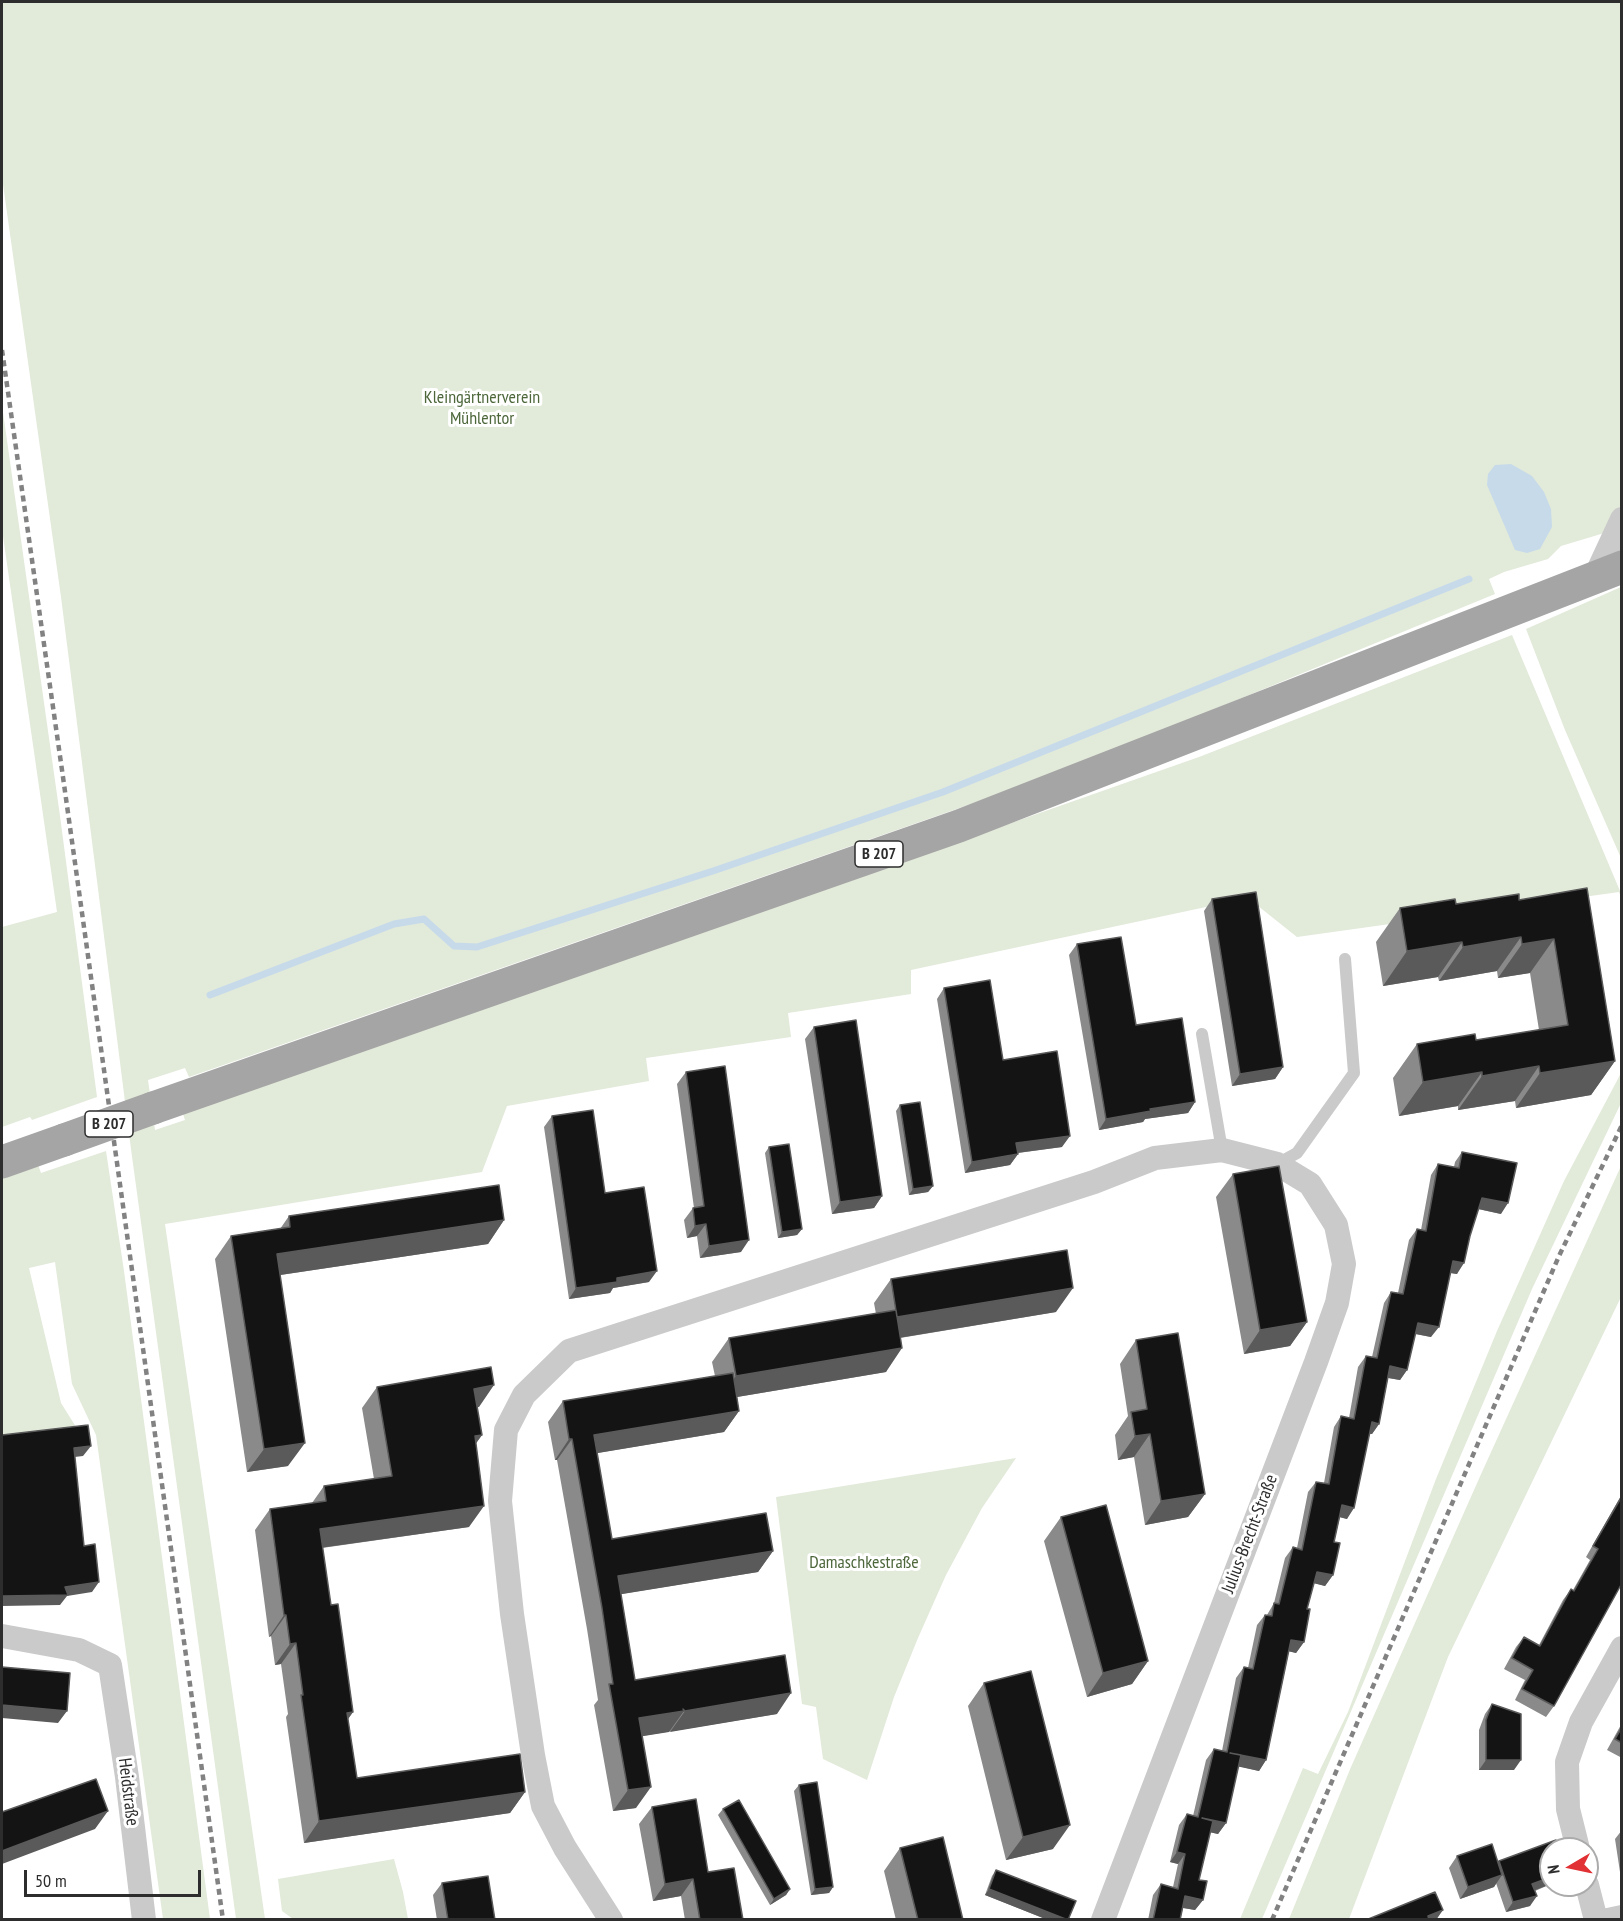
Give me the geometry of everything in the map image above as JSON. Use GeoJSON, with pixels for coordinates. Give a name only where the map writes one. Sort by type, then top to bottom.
{"type":"FeatureCollection","features":[{"type":"Feature","properties":{"kind":"main road","name":"B 207"},"geometry":{"type":"LineString","coordinates":[[2,1162],[959,826],[1608,572]]}},
{"type":"Feature","properties":{"kind":"street"},"geometry":{"type":"LineString","coordinates":[[1608,572],[1622,519]]}},
{"type":"Feature","properties":{"kind":"street"},"geometry":{"type":"LineString","coordinates":[[610,1920],[565,1848],[543,1806],[533,1755],[510,1594],[500,1501],[506,1430],[524,1395],[569,1352],[1094,1182],[1155,1158],[1222,1150],[1277,1164]]}},
{"type":"Feature","properties":{"kind":"street","name":"Julius-Brecht-Straße"},"geometry":{"type":"LineString","coordinates":[[1103,1920],[1337,1303],[1344,1264],[1336,1225],[1310,1184],[1277,1164]]}},
{"type":"Feature","properties":{"kind":"street","name":"Heidstraße"},"geometry":{"type":"LineString","coordinates":[[2,1636],[79,1650],[110,1665],[127,1777],[144,1920]]}},
{"type":"Feature","properties":{"kind":"street"},"geometry":{"type":"LineString","coordinates":[[1575,1837],[1568,1809],[1567,1762],[1581,1722],[1622,1648]]}},
{"type":"Feature","properties":{"kind":"street"},"geometry":{"type":"LineString","coordinates":[[1590,1897],[1596,1920]]}},
{"type":"Feature","properties":{"kind":"street"},"geometry":{"type":"LineString","coordinates":[[1608,1920],[1622,1917]]}},
{"type":"Feature","properties":{"kind":"lane"},"geometry":{"type":"LineString","coordinates":[[1277,1164],[1297,1153],[1354,1073],[1345,958]]}},
{"type":"Feature","properties":{"kind":"lane"},"geometry":{"type":"LineString","coordinates":[[1203,1034],[1222,1150]]}},
{"type":"Feature","properties":{"kind":"green space","name":"Kleingärtnerverein Mühlentor"},"geometry":{"type":"Polygon","coordinates":[[[2,2],[1621,2],[1621,528],[1561,546],[1548,559],[1504,572],[1489,579],[1495,594],[1057,774],[189,1077],[185,1068],[148,1080],[155,1130],[185,1120],[183,1114],[1199,757],[1512,635],[1621,891],[1621,897],[1619,892],[1297,937],[1248,898],[911,970],[911,994],[788,1013],[791,1037],[646,1058],[649,1081],[507,1106],[482,1172],[165,1224],[265,1919],[236,1919],[131,1149],[61,597],[2,177],[2,2]]]}},
{"type":"Feature","properties":{"kind":"green space"},"geometry":{"type":"Polygon","coordinates":[[[2,405],[97,1097],[32,1120],[30,1117],[2,1127],[2,927],[57,912],[2,529],[2,405]]]}},
{"type":"Feature","properties":{"kind":"green space"},"geometry":{"type":"Polygon","coordinates":[[[1621,587],[1621,858],[1565,730],[1526,629],[1621,587]]]}},
{"type":"Feature","properties":{"kind":"green space"},"geometry":{"type":"Polygon","coordinates":[[[1621,1073],[1621,1103],[1532,1289],[1262,1919],[1240,1919],[1303,1768],[1318,1774],[1348,1712],[1436,1479],[1497,1331],[1564,1181],[1621,1073]]]}},
{"type":"Feature","properties":{"kind":"green space"},"geometry":{"type":"Polygon","coordinates":[[[106,1151],[210,1919],[163,1919],[96,1435],[72,1384],[55,1262],[29,1268],[61,1403],[81,1435],[2,1445],[2,1178],[38,1165],[41,1173],[106,1151]]]}},
{"type":"Feature","properties":{"kind":"green space"},"geometry":{"type":"Polygon","coordinates":[[[1621,1166],[1621,1297],[1448,1657],[1349,1919],[1289,1919],[1351,1767],[1621,1166]]]}},
{"type":"Feature","properties":{"kind":"green space","name":"Damaschkestraße"},"geometry":{"type":"Polygon","coordinates":[[[1016,1458],[982,1508],[946,1575],[894,1697],[867,1780],[823,1759],[816,1707],[802,1704],[776,1497],[1016,1458]]]}},
{"type":"Feature","properties":{"kind":"green space"},"geometry":{"type":"Polygon","coordinates":[[[394,1859],[408,1919],[293,1919],[282,1911],[278,1879],[394,1859]]]}},
{"type":"Feature","properties":{"kind":"water"},"geometry":{"type":"Polygon","coordinates":[[[1511,464],[1532,476],[1544,492],[1551,509],[1552,527],[1540,549],[1527,553],[1515,550],[1487,485],[1488,474],[1495,465],[1511,464]]]}},
{"type":"Feature","properties":{"kind":"building"},"geometry":{"type":"Polygon","coordinates":[[[1587,888],[1615,1061],[1540,1073],[1539,1066],[1482,1076],[1482,1072],[1423,1082],[1417,1044],[1475,1034],[1476,1040],[1568,1025],[1554,939],[1522,944],[1521,937],[1463,947],[1462,942],[1407,951],[1400,908],[1455,899],[1456,904],[1519,894],[1519,900],[1587,888]]]}},
{"type":"Feature","properties":{"kind":"building"},"geometry":{"type":"Polygon","coordinates":[[[1256,892],[1283,1067],[1240,1074],[1212,899],[1256,892]]]}},
{"type":"Feature","properties":{"kind":"building"},"geometry":{"type":"Polygon","coordinates":[[[1121,937],[1136,1025],[1182,1018],[1195,1102],[1106,1119],[1077,944],[1121,937]]]}},
{"type":"Feature","properties":{"kind":"building"},"geometry":{"type":"Polygon","coordinates":[[[990,980],[1003,1060],[1057,1051],[1070,1136],[1016,1143],[1018,1154],[972,1162],[944,988],[990,980]]]}},
{"type":"Feature","properties":{"kind":"building"},"geometry":{"type":"Polygon","coordinates":[[[856,1020],[882,1196],[840,1202],[814,1027],[856,1020]]]}},
{"type":"Feature","properties":{"kind":"building"},"geometry":{"type":"Polygon","coordinates":[[[725,1066],[749,1240],[709,1246],[706,1224],[695,1226],[693,1208],[704,1206],[686,1072],[725,1066]]]}},
{"type":"Feature","properties":{"kind":"building"},"geometry":{"type":"Polygon","coordinates":[[[920,1102],[933,1186],[913,1189],[900,1105],[920,1102]]]}},
{"type":"Feature","properties":{"kind":"building"},"geometry":{"type":"Polygon","coordinates":[[[593,1110],[605,1193],[644,1187],[657,1271],[617,1278],[617,1282],[576,1288],[552,1116],[593,1110]]]}},
{"type":"Feature","properties":{"kind":"building"},"geometry":{"type":"Polygon","coordinates":[[[789,1144],[802,1229],[782,1232],[769,1147],[789,1144]]]}},
{"type":"Feature","properties":{"kind":"building"},"geometry":{"type":"Polygon","coordinates":[[[1462,1152],[1517,1163],[1508,1203],[1482,1198],[1464,1263],[1453,1261],[1439,1327],[1418,1323],[1407,1370],[1390,1366],[1379,1424],[1372,1422],[1354,1508],[1342,1505],[1334,1542],[1340,1543],[1333,1575],[1317,1572],[1307,1609],[1310,1609],[1304,1642],[1291,1640],[1266,1760],[1241,1755],[1226,1823],[1202,1818],[1213,1821],[1199,1880],[1207,1881],[1203,1900],[1185,1896],[1180,1920],[1153,1920],[1161,1884],[1178,1889],[1185,1854],[1177,1852],[1187,1814],[1198,1817],[1214,1749],[1227,1752],[1244,1667],[1253,1669],[1265,1615],[1272,1616],[1274,1603],[1279,1604],[1293,1547],[1302,1550],[1316,1482],[1329,1484],[1341,1416],[1354,1419],[1366,1356],[1377,1358],[1391,1292],[1403,1294],[1417,1229],[1426,1231],[1438,1164],[1459,1168],[1462,1152]]]}},
{"type":"Feature","properties":{"kind":"building"},"geometry":{"type":"Polygon","coordinates":[[[1279,1166],[1307,1322],[1260,1330],[1233,1174],[1279,1166]]]}},
{"type":"Feature","properties":{"kind":"building"},"geometry":{"type":"Polygon","coordinates":[[[499,1185],[504,1220],[277,1254],[305,1443],[264,1449],[231,1236],[290,1227],[289,1216],[499,1185]]]}},
{"type":"Feature","properties":{"kind":"building"},"geometry":{"type":"Polygon","coordinates":[[[1067,1250],[1073,1288],[897,1317],[891,1279],[1067,1250]]]}},
{"type":"Feature","properties":{"kind":"building"},"geometry":{"type":"Polygon","coordinates":[[[896,1310],[902,1348],[736,1376],[729,1338],[896,1310]]]}},
{"type":"Feature","properties":{"kind":"building"},"geometry":{"type":"Polygon","coordinates":[[[1178,1333],[1205,1494],[1161,1501],[1150,1434],[1135,1436],[1131,1412],[1147,1409],[1136,1340],[1178,1333]]]}},
{"type":"Feature","properties":{"kind":"building"},"geometry":{"type":"Polygon","coordinates":[[[491,1367],[494,1385],[474,1389],[482,1435],[475,1436],[484,1506],[320,1529],[331,1605],[338,1604],[353,1712],[347,1713],[357,1778],[520,1754],[525,1792],[319,1821],[296,1643],[290,1644],[286,1615],[284,1615],[270,1509],[326,1501],[324,1486],[392,1476],[377,1387],[491,1367]]]}},
{"type":"Feature","properties":{"kind":"building"},"geometry":{"type":"Polygon","coordinates":[[[733,1373],[739,1411],[594,1435],[612,1539],[766,1513],[773,1551],[618,1576],[635,1680],[785,1655],[791,1693],[639,1718],[651,1787],[628,1790],[609,1684],[613,1684],[602,1608],[572,1439],[569,1439],[563,1401],[733,1373]]]}},
{"type":"Feature","properties":{"kind":"building"},"geometry":{"type":"Polygon","coordinates":[[[88,1425],[91,1446],[74,1448],[84,1546],[95,1544],[99,1582],[65,1587],[68,1595],[2,1596],[2,1435],[88,1425]]]}},
{"type":"Feature","properties":{"kind":"building"},"geometry":{"type":"Polygon","coordinates":[[[1622,1496],[1622,1583],[1554,1706],[1522,1689],[1533,1670],[1512,1658],[1524,1637],[1540,1646],[1571,1589],[1574,1591],[1598,1549],[1593,1546],[1622,1496]]]}},
{"type":"Feature","properties":{"kind":"building"},"geometry":{"type":"Polygon","coordinates":[[[1106,1505],[1148,1661],[1103,1673],[1061,1517],[1106,1505]]]}},
{"type":"Feature","properties":{"kind":"building"},"geometry":{"type":"Polygon","coordinates":[[[2,1667],[70,1673],[67,1711],[2,1705],[2,1667]]]}},
{"type":"Feature","properties":{"kind":"building"},"geometry":{"type":"Polygon","coordinates":[[[1031,1671],[1070,1825],[1023,1837],[984,1683],[1031,1671]]]}},
{"type":"Feature","properties":{"kind":"building"},"geometry":{"type":"Polygon","coordinates":[[[1492,1704],[1521,1714],[1521,1760],[1486,1760],[1486,1720],[1492,1704]]]}},
{"type":"Feature","properties":{"kind":"building"},"geometry":{"type":"Polygon","coordinates":[[[1622,1727],[1622,1743],[1615,1739],[1622,1727]]]}},
{"type":"Feature","properties":{"kind":"building"},"geometry":{"type":"Polygon","coordinates":[[[96,1779],[108,1811],[2,1851],[2,1812],[96,1779]]]}},
{"type":"Feature","properties":{"kind":"building"},"geometry":{"type":"Polygon","coordinates":[[[817,1782],[833,1887],[815,1889],[799,1785],[817,1782]]]}},
{"type":"Feature","properties":{"kind":"building"},"geometry":{"type":"Polygon","coordinates":[[[696,1799],[708,1872],[734,1868],[743,1920],[700,1920],[693,1879],[665,1884],[652,1807],[696,1799]]]}},
{"type":"Feature","properties":{"kind":"building"},"geometry":{"type":"Polygon","coordinates":[[[739,1800],[790,1889],[774,1899],[723,1809],[739,1800]]]}},
{"type":"Feature","properties":{"kind":"building"},"geometry":{"type":"Polygon","coordinates":[[[943,1837],[963,1920],[918,1920],[900,1848],[943,1837]]]}},
{"type":"Feature","properties":{"kind":"building"},"geometry":{"type":"Polygon","coordinates":[[[1492,1844],[1502,1875],[1468,1887],[1457,1856],[1492,1844]]]}},
{"type":"Feature","properties":{"kind":"building"},"geometry":{"type":"Polygon","coordinates":[[[1539,1846],[1539,1881],[1532,1884],[1537,1896],[1513,1902],[1499,1861],[1539,1846]]]}},
{"type":"Feature","properties":{"kind":"building"},"geometry":{"type":"Polygon","coordinates":[[[996,1870],[1076,1901],[1068,1920],[989,1889],[996,1870]]]}},
{"type":"Feature","properties":{"kind":"building"},"geometry":{"type":"Polygon","coordinates":[[[488,1876],[495,1920],[448,1920],[442,1883],[488,1876]]]}},
{"type":"Feature","properties":{"kind":"building"},"geometry":{"type":"Polygon","coordinates":[[[1435,1892],[1443,1910],[1428,1916],[1429,1920],[1366,1920],[1435,1892]]]}},
{"type":"Feature","properties":{"kind":"waterway"},"geometry":{"type":"LineString","coordinates":[[210,995],[394,924],[424,919],[454,946],[477,947],[716,870],[943,792],[1469,579]]}},
{"type":"Feature","properties":{"kind":"railway"},"geometry":{"type":"LineString","coordinates":[[2,350],[223,1920]]}},
{"type":"Feature","properties":{"kind":"railway"},"geometry":{"type":"LineString","coordinates":[[1272,1920],[1559,1256],[1622,1125]]}}]}
